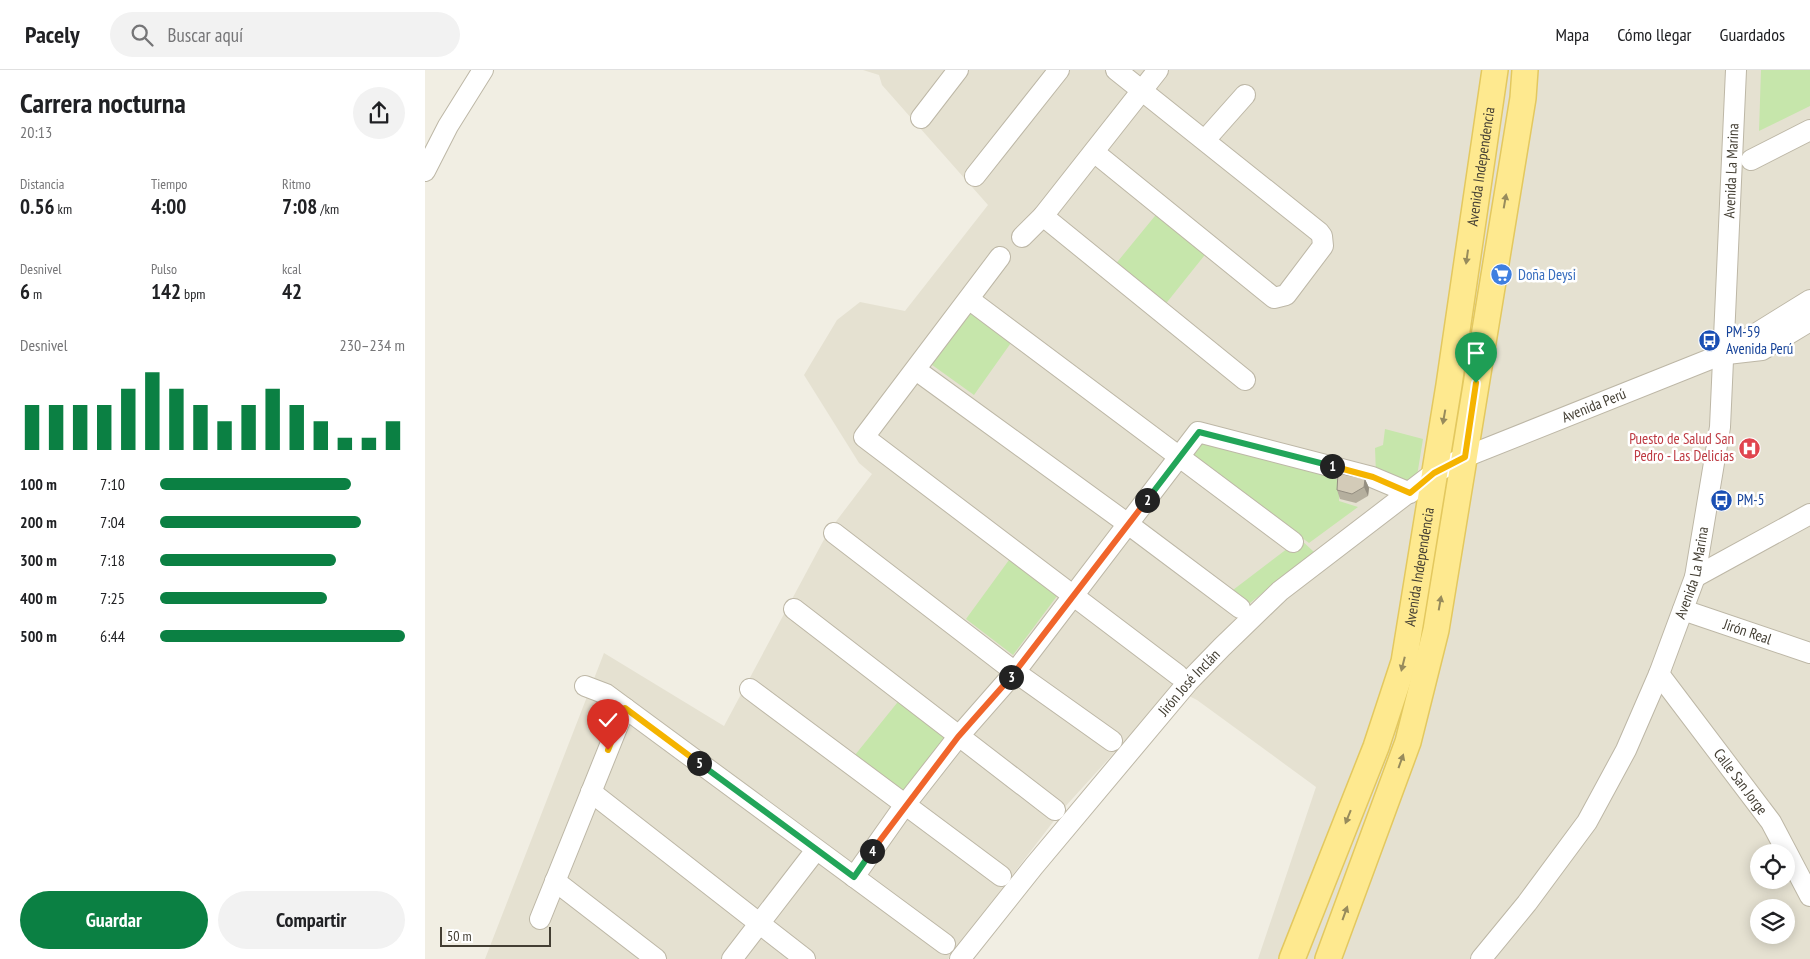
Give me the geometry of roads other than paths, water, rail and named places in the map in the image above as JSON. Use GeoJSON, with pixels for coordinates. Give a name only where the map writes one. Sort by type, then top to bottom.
{"type":"FeatureCollection","features":[{"type":"Feature","properties":{"kind":"main road","name":"Avenida Independencia"},"geometry":{"type":"LineString","coordinates":[[1298,957],[1376,747],[1404,662],[1449,385],[1495,70]]}},
{"type":"Feature","properties":{"kind":"main road","name":"Avenida Independencia"},"geometry":{"type":"LineString","coordinates":[[1328,959],[1408,742],[1436,630],[1499,235],[1523,98],[1525,70]]}},
{"type":"Feature","properties":{"kind":"main road"},"geometry":{"type":"LineString","coordinates":[[1471,231],[1499,235]]}},
{"type":"Feature","properties":{"kind":"main road"},"geometry":{"type":"LineString","coordinates":[[1409,627],[1436,630]]}},
{"type":"Feature","properties":{"kind":"street"},"geometry":{"type":"LineString","coordinates":[[425,171],[448,126],[483,70]]}},
{"type":"Feature","properties":{"kind":"street"},"geometry":{"type":"LineString","coordinates":[[921,118],[958,70]]}},
{"type":"Feature","properties":{"kind":"street"},"geometry":{"type":"LineString","coordinates":[[975,176],[1059,70]]}},
{"type":"Feature","properties":{"kind":"street"},"geometry":{"type":"LineString","coordinates":[[1094,152],[1269,296],[1283,297],[1323,246],[1322,236],[1116,70]]}},
{"type":"Feature","properties":{"kind":"street"},"geometry":{"type":"LineString","coordinates":[[1022,237],[1043,216],[1141,90],[1159,70]]}},
{"type":"Feature","properties":{"kind":"street","name":"Avenida La Marina"},"geometry":{"type":"LineString","coordinates":[[1481,959],[1527,903],[1587,822],[1626,750],[1659,674],[1695,578],[1720,427],[1736,70]]}},
{"type":"Feature","properties":{"kind":"street"},"geometry":{"type":"LineString","coordinates":[[1205,140],[1245,95]]}},
{"type":"Feature","properties":{"kind":"street"},"geometry":{"type":"LineString","coordinates":[[1751,160],[1810,130]]}},
{"type":"Feature","properties":{"kind":"street"},"geometry":{"type":"LineString","coordinates":[[1043,216],[1245,380]]}},
{"type":"Feature","properties":{"kind":"street"},"geometry":{"type":"LineString","coordinates":[[1000,257],[970,300],[864,437],[1178,675]]}},
{"type":"Feature","properties":{"kind":"street"},"geometry":{"type":"LineString","coordinates":[[970,300],[1293,542]]}},
{"type":"Feature","properties":{"kind":"street","name":"Avenida Perú"},"geometry":{"type":"LineString","coordinates":[[1465,457],[1723,354],[1810,300]]}},
{"type":"Feature","properties":{"kind":"street","name":"Avenida Perú"},"geometry":{"type":"LineString","coordinates":[[1723,354],[1762,350],[1810,321]]}},
{"type":"Feature","properties":{"kind":"street"},"geometry":{"type":"LineString","coordinates":[[916,370],[1240,608]]}},
{"type":"Feature","properties":{"kind":"street"},"geometry":{"type":"LineString","coordinates":[[854,877],[958,737],[1015,672],[1199,432],[1373,477],[1410,493]]}},
{"type":"Feature","properties":{"kind":"street","name":"Jirón José Inclán"},"geometry":{"type":"LineString","coordinates":[[960,959],[1034,866],[1189,681],[1280,591],[1434,473],[1465,457]]}},
{"type":"Feature","properties":{"kind":"street"},"geometry":{"type":"LineString","coordinates":[[1695,578],[1810,514]]}},
{"type":"Feature","properties":{"kind":"street"},"geometry":{"type":"LineString","coordinates":[[834,532],[1015,672],[1112,741]]}},
{"type":"Feature","properties":{"kind":"street"},"geometry":{"type":"LineString","coordinates":[[793,609],[1055,810]]}},
{"type":"Feature","properties":{"kind":"street","name":"Jirón Real"},"geometry":{"type":"LineString","coordinates":[[1683,610],[1810,653]]}},
{"type":"Feature","properties":{"kind":"street","name":"Calle San Jorge"},"geometry":{"type":"LineString","coordinates":[[1659,674],[1771,822],[1810,896]]}},
{"type":"Feature","properties":{"kind":"street"},"geometry":{"type":"LineString","coordinates":[[585,686],[606,694],[945,944]]}},
{"type":"Feature","properties":{"kind":"street"},"geometry":{"type":"LineString","coordinates":[[750,689],[1001,876]]}},
{"type":"Feature","properties":{"kind":"street"},"geometry":{"type":"LineString","coordinates":[[540,919],[625,708]]}},
{"type":"Feature","properties":{"kind":"street"},"geometry":{"type":"LineString","coordinates":[[591,792],[805,959]]}},
{"type":"Feature","properties":{"kind":"street"},"geometry":{"type":"LineString","coordinates":[[732,959],[816,850]]}},
{"type":"Feature","properties":{"kind":"street"},"geometry":{"type":"LineString","coordinates":[[555,881],[656,959]]}},
{"type":"Feature","properties":{"kind":"place","name":"Doña Deysi"},"geometry":{"type":"Point","coordinates":[1502,275]}},
{"type":"Feature","properties":{"kind":"place","name":"PM-59 Avenida Perú"},"geometry":{"type":"Point","coordinates":[1710,341]}},
{"type":"Feature","properties":{"kind":"place","name":"Puesto de Salud San Pedro - Las Delicias"},"geometry":{"type":"Point","coordinates":[1750,448]}},
{"type":"Feature","properties":{"kind":"place","name":"PM-5"},"geometry":{"type":"Point","coordinates":[1721,500]}}]}
